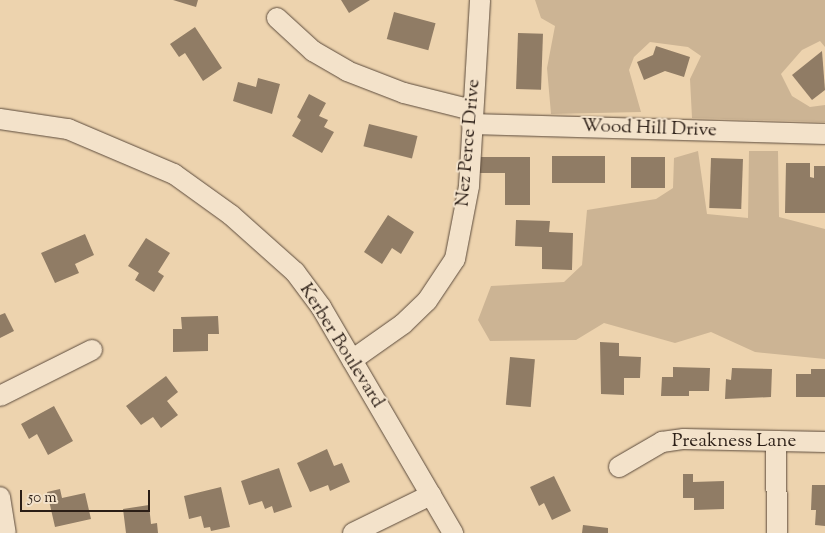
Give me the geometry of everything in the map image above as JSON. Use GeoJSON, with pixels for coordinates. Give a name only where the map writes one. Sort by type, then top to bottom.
{"type":"FeatureCollection","features":[{"type":"Feature","properties":{"kind":"street","name":"Nez Perce Drive"},"geometry":{"type":"LineString","coordinates":[[352,360],[403,324],[428,301],[455,259],[469,186],[480,0]]}},
{"type":"Feature","properties":{"kind":"street","name":"Wood Hill Drive"},"geometry":{"type":"LineString","coordinates":[[277,18],[313,50],[347,71],[472,117],[825,134]]}},
{"type":"Feature","properties":{"kind":"street","name":"Kerber Boulevard"},"geometry":{"type":"LineString","coordinates":[[0,119],[68,129],[174,174],[231,215],[295,272],[321,308],[453,533]]}},
{"type":"Feature","properties":{"kind":"street"},"geometry":{"type":"LineString","coordinates":[[0,396],[92,350]]}},
{"type":"Feature","properties":{"kind":"street","name":"Preakness Lane"},"geometry":{"type":"LineString","coordinates":[[619,467],[662,442],[684,439],[776,443],[825,442]]}},
{"type":"Feature","properties":{"kind":"street"},"geometry":{"type":"LineString","coordinates":[[776,443],[776,533]]}},
{"type":"Feature","properties":{"kind":"street"},"geometry":{"type":"LineString","coordinates":[[353,533],[430,495]]}},
{"type":"Feature","properties":{"kind":"street"},"geometry":{"type":"LineString","coordinates":[[0,497],[6,533]]}},
{"type":"Feature","properties":{"kind":"shaded area"},"geometry":{"type":"Polygon","coordinates":[[[535,0],[825,0],[825,47],[820,41],[802,50],[781,74],[792,96],[810,107],[825,105],[825,122],[692,118],[690,79],[701,56],[688,47],[650,42],[634,57],[629,70],[641,112],[551,114],[547,68],[555,26],[541,18],[535,0]]]}},
{"type":"Feature","properties":{"kind":"shaded area"},"geometry":{"type":"Polygon","coordinates":[[[698,151],[707,214],[748,218],[749,151],[778,151],[779,217],[825,229],[825,359],[755,352],[711,332],[675,343],[604,323],[576,340],[490,341],[478,320],[491,286],[564,282],[582,265],[587,210],[656,199],[673,188],[674,158],[698,151]]]}},
{"type":"Feature","properties":{"kind":"building"},"geometry":{"type":"Polygon","coordinates":[[[173,0],[198,0],[196,7],[173,0]]]}},
{"type":"Feature","properties":{"kind":"building"},"geometry":{"type":"Polygon","coordinates":[[[341,0],[370,0],[349,13],[341,0]]]}},
{"type":"Feature","properties":{"kind":"building"},"geometry":{"type":"Polygon","coordinates":[[[394,12],[436,23],[428,50],[387,39],[394,12]]]}},
{"type":"Feature","properties":{"kind":"building"},"geometry":{"type":"Polygon","coordinates":[[[195,27],[222,68],[203,81],[185,53],[179,57],[170,44],[195,27]]]}},
{"type":"Feature","properties":{"kind":"building"},"geometry":{"type":"Polygon","coordinates":[[[518,33],[543,34],[541,90],[516,89],[518,33]]]}},
{"type":"Feature","properties":{"kind":"building"},"geometry":{"type":"Polygon","coordinates":[[[656,46],[690,57],[684,77],[665,71],[644,80],[637,62],[653,55],[656,46]]]}},
{"type":"Feature","properties":{"kind":"building"},"geometry":{"type":"Polygon","coordinates":[[[822,51],[825,90],[812,100],[792,75],[822,51]]]}},
{"type":"Feature","properties":{"kind":"building"},"geometry":{"type":"Polygon","coordinates":[[[258,78],[280,84],[272,114],[233,101],[238,82],[256,87],[258,78]]]}},
{"type":"Feature","properties":{"kind":"building"},"geometry":{"type":"Polygon","coordinates":[[[309,94],[326,103],[319,116],[328,120],[324,127],[334,132],[322,153],[292,136],[301,120],[297,117],[309,94]]]}},
{"type":"Feature","properties":{"kind":"building"},"geometry":{"type":"Polygon","coordinates":[[[369,124],[418,136],[412,158],[363,146],[369,124]]]}},
{"type":"Feature","properties":{"kind":"building"},"geometry":{"type":"Polygon","coordinates":[[[552,156],[605,156],[605,183],[552,183],[552,156]]]}},
{"type":"Feature","properties":{"kind":"building"},"geometry":{"type":"Polygon","coordinates":[[[478,157],[530,157],[530,205],[505,205],[505,173],[478,173],[478,157]]]}},
{"type":"Feature","properties":{"kind":"building"},"geometry":{"type":"Polygon","coordinates":[[[631,157],[665,157],[665,188],[631,188],[631,157]]]}},
{"type":"Feature","properties":{"kind":"building"},"geometry":{"type":"Polygon","coordinates":[[[711,158],[743,159],[741,209],[709,208],[711,158]]]}},
{"type":"Feature","properties":{"kind":"building"},"geometry":{"type":"Polygon","coordinates":[[[786,163],[810,163],[810,177],[814,178],[814,166],[825,166],[825,213],[785,213],[786,163]]]}},
{"type":"Feature","properties":{"kind":"building"},"geometry":{"type":"Polygon","coordinates":[[[388,215],[414,232],[401,254],[392,248],[382,264],[364,252],[388,215]]]}},
{"type":"Feature","properties":{"kind":"building"},"geometry":{"type":"Polygon","coordinates":[[[516,220],[550,221],[549,232],[573,233],[572,270],[542,269],[542,247],[515,246],[516,220]]]}},
{"type":"Feature","properties":{"kind":"building"},"geometry":{"type":"Polygon","coordinates":[[[85,234],[94,255],[75,264],[79,273],[55,283],[41,253],[85,234]]]}},
{"type":"Feature","properties":{"kind":"building"},"geometry":{"type":"Polygon","coordinates":[[[146,238],[170,253],[158,272],[164,276],[154,292],[135,280],[139,273],[128,266],[146,238]]]}},
{"type":"Feature","properties":{"kind":"building"},"geometry":{"type":"Polygon","coordinates":[[[5,313],[14,331],[0,338],[0,315],[5,313]]]}},
{"type":"Feature","properties":{"kind":"building"},"geometry":{"type":"Polygon","coordinates":[[[218,316],[219,334],[208,334],[208,351],[173,352],[173,329],[182,329],[181,317],[218,316]]]}},
{"type":"Feature","properties":{"kind":"building"},"geometry":{"type":"Polygon","coordinates":[[[600,342],[619,343],[619,356],[641,357],[640,378],[624,378],[624,395],[601,394],[600,342]]]}},
{"type":"Feature","properties":{"kind":"building"},"geometry":{"type":"Polygon","coordinates":[[[510,357],[535,359],[531,407],[506,405],[510,357]]]}},
{"type":"Feature","properties":{"kind":"building"},"geometry":{"type":"Polygon","coordinates":[[[673,367],[710,368],[709,391],[689,391],[689,396],[661,396],[662,377],[673,377],[673,367]]]}},
{"type":"Feature","properties":{"kind":"building"},"geometry":{"type":"Polygon","coordinates":[[[732,368],[772,369],[771,397],[725,399],[726,379],[731,380],[732,368]]]}},
{"type":"Feature","properties":{"kind":"building"},"geometry":{"type":"Polygon","coordinates":[[[811,369],[825,369],[825,397],[796,397],[796,374],[811,374],[811,369]]]}},
{"type":"Feature","properties":{"kind":"building"},"geometry":{"type":"Polygon","coordinates":[[[166,376],[178,392],[167,401],[178,415],[161,428],[153,417],[141,425],[126,406],[166,376]]]}},
{"type":"Feature","properties":{"kind":"building"},"geometry":{"type":"Polygon","coordinates":[[[54,406],[73,441],[48,455],[37,434],[29,439],[21,424],[54,406]]]}},
{"type":"Feature","properties":{"kind":"building"},"geometry":{"type":"Polygon","coordinates":[[[327,449],[334,466],[342,463],[350,482],[330,491],[328,485],[310,492],[297,463],[327,449]]]}},
{"type":"Feature","properties":{"kind":"building"},"geometry":{"type":"Polygon","coordinates":[[[279,468],[292,507],[274,513],[272,506],[265,509],[262,501],[249,505],[241,481],[279,468]]]}},
{"type":"Feature","properties":{"kind":"building"},"geometry":{"type":"Polygon","coordinates":[[[683,474],[693,474],[693,482],[724,481],[724,509],[694,510],[694,498],[683,498],[683,474]]]}},
{"type":"Feature","properties":{"kind":"building"},"geometry":{"type":"Polygon","coordinates":[[[554,476],[571,511],[552,520],[544,503],[539,506],[530,487],[554,476]]]}},
{"type":"Feature","properties":{"kind":"building"},"geometry":{"type":"Polygon","coordinates":[[[812,485],[825,485],[825,526],[815,525],[816,510],[811,510],[812,485]]]}},
{"type":"Feature","properties":{"kind":"building"},"geometry":{"type":"Polygon","coordinates":[[[221,487],[230,527],[211,531],[210,527],[204,528],[201,516],[189,519],[184,496],[221,487]]]}},
{"type":"Feature","properties":{"kind":"building"},"geometry":{"type":"Polygon","coordinates":[[[60,489],[62,498],[85,493],[91,519],[55,527],[47,492],[60,489]]]}},
{"type":"Feature","properties":{"kind":"building"},"geometry":{"type":"Polygon","coordinates":[[[149,505],[151,524],[157,523],[158,533],[126,533],[123,509],[149,505]]]}},
{"type":"Feature","properties":{"kind":"building"},"geometry":{"type":"Polygon","coordinates":[[[583,525],[608,528],[608,533],[582,533],[583,525]]]}}]}
